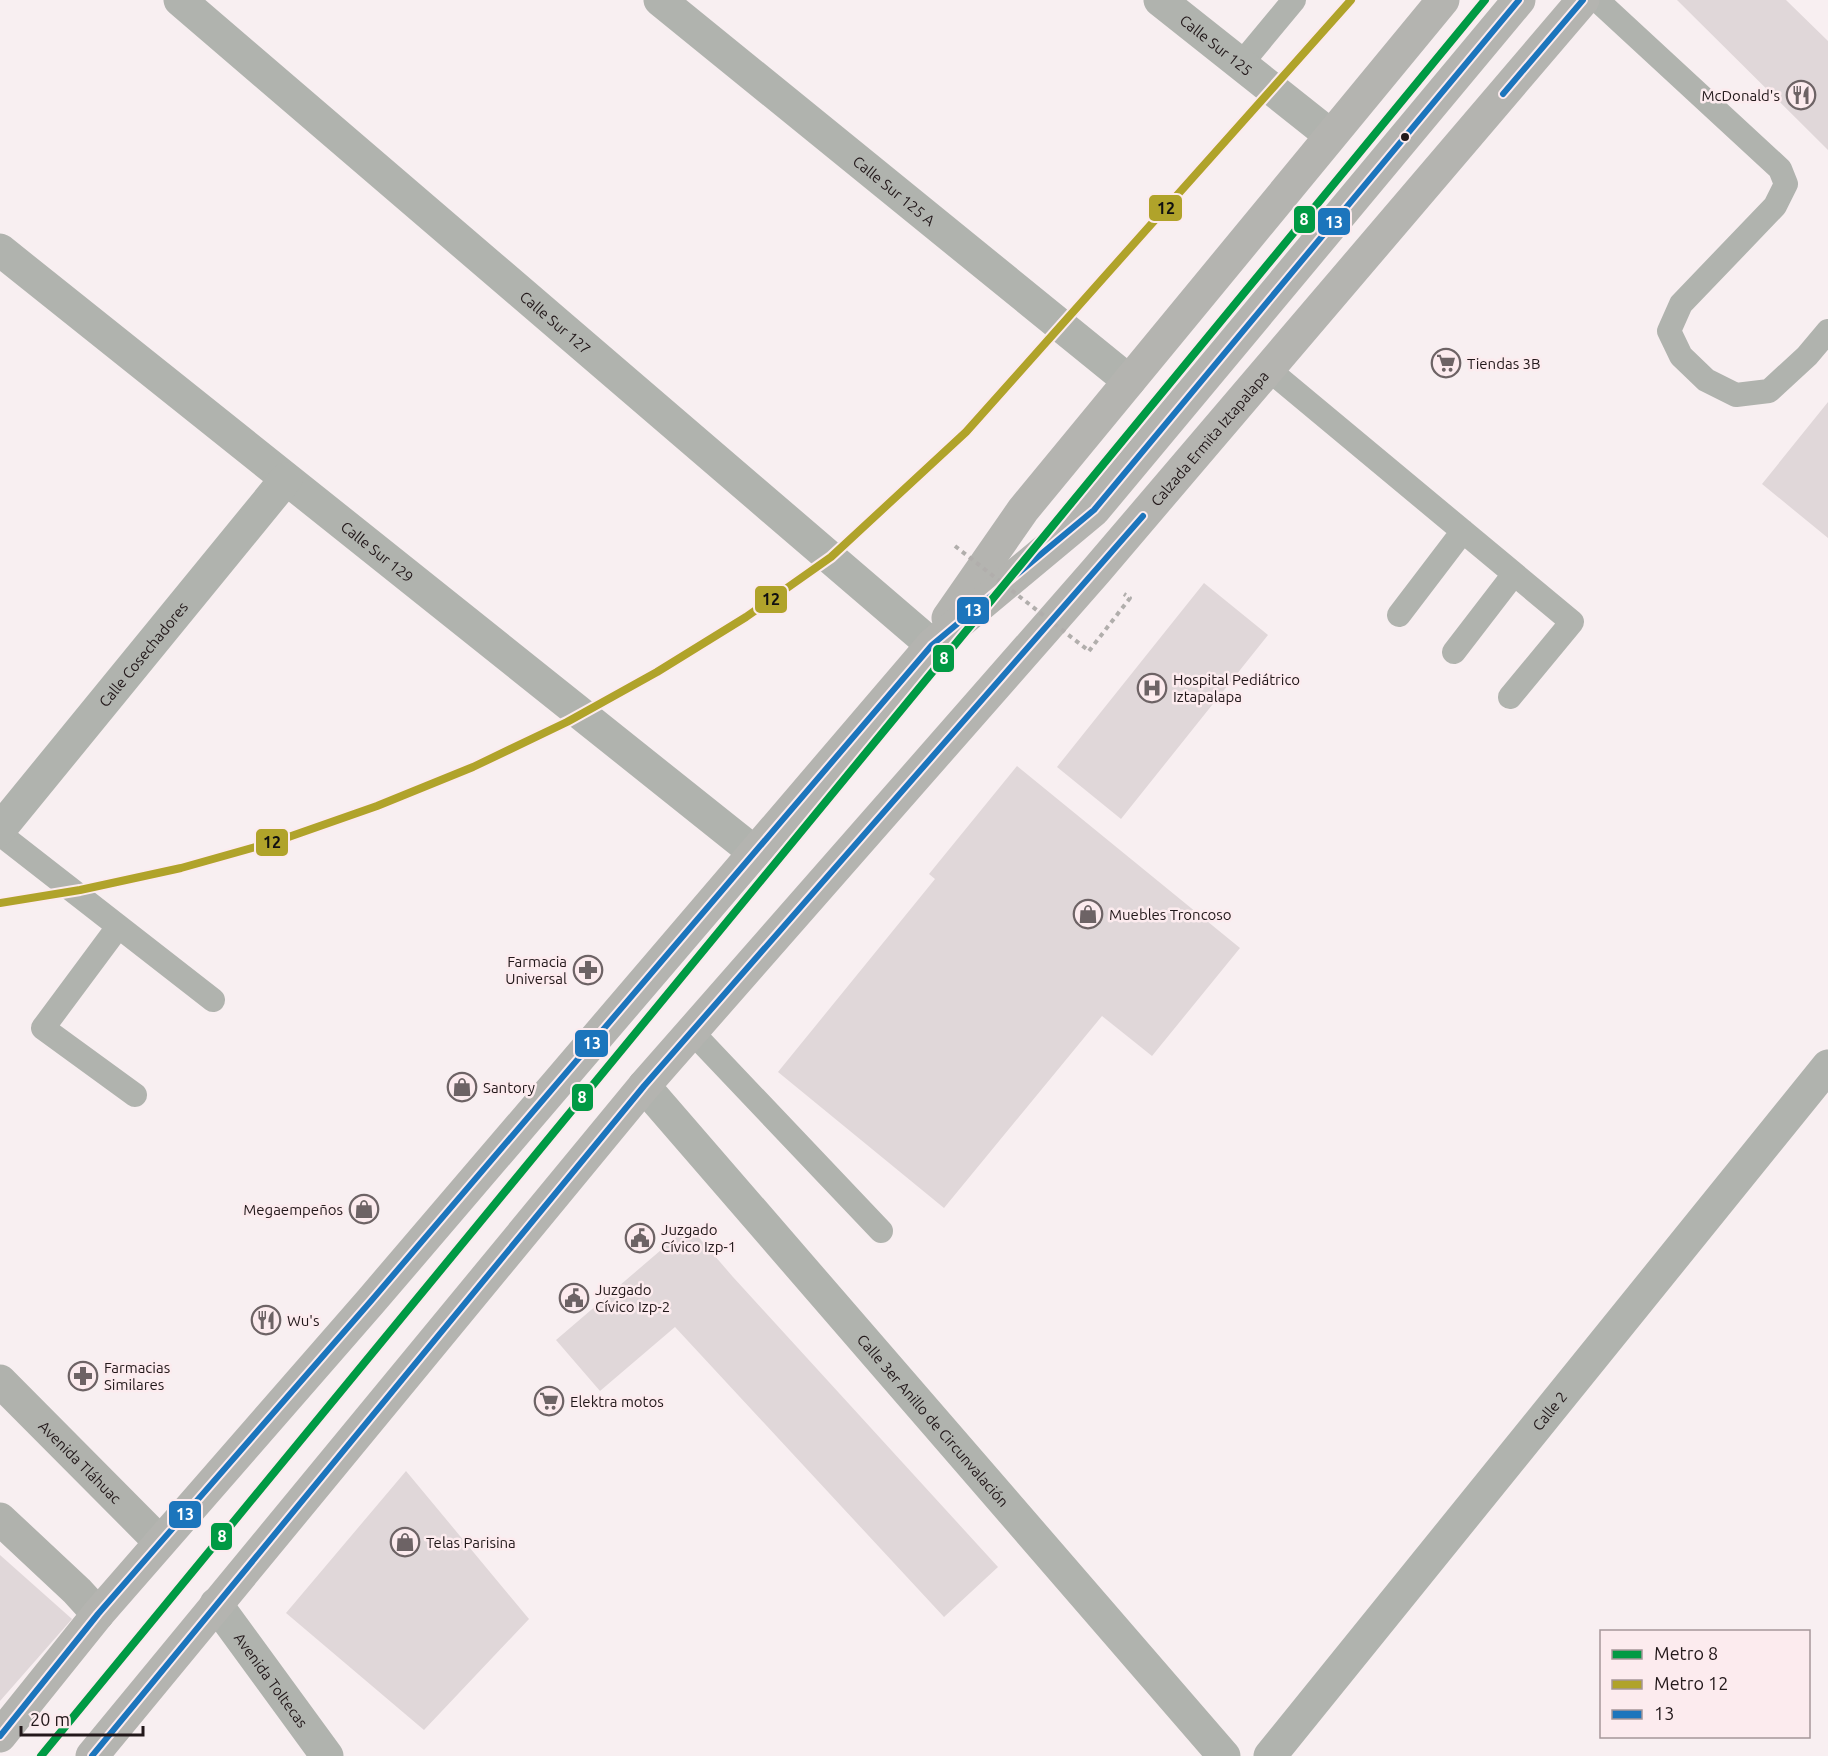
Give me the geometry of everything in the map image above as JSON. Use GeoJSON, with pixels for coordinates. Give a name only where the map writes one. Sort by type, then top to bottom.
{"type":"FeatureCollection","features":[{"type":"Feature","properties":{"kind":"main road"},"geometry":{"type":"LineString","coordinates":[[932,645],[959,600],[1023,510],[1443,0]]}},
{"type":"Feature","properties":{"kind":"main road"},"geometry":{"type":"LineString","coordinates":[[0,1736],[98,1614],[371,1301],[932,645],[1094,510],[1519,0]]}},
{"type":"Feature","properties":{"kind":"main road","name":"Calzada Ermita Iztapalapa"},"geometry":{"type":"LineString","coordinates":[[92,1756],[644,1086],[1096,571],[1583,0]]}},
{"type":"Feature","properties":{"kind":"main road","name":"Avenida Tláhuac"},"geometry":{"type":"LineString","coordinates":[[0,1381],[160,1542]]}},
{"type":"Feature","properties":{"kind":"main road"},"geometry":{"type":"LineString","coordinates":[[0,1519],[77,1591],[98,1614]]}},
{"type":"Feature","properties":{"kind":"street","name":"Calle Sur 127"},"geometry":{"type":"LineString","coordinates":[[180,0],[932,645]]}},
{"type":"Feature","properties":{"kind":"street","name":"Calle Sur 125 A"},"geometry":{"type":"LineString","coordinates":[[660,0],[1129,381]]}},
{"type":"Feature","properties":{"kind":"street","name":"Calle Sur 125"},"geometry":{"type":"LineString","coordinates":[[1160,0],[1330,135]]}},
{"type":"Feature","properties":{"kind":"street","name":"Calle Sur 129"},"geometry":{"type":"LineString","coordinates":[[0,250],[754,852]]}},
{"type":"Feature","properties":{"kind":"street","name":"Calle Cosechadores"},"geometry":{"type":"LineString","coordinates":[[0,828],[286,479]]}},
{"type":"Feature","properties":{"kind":"street","name":"Calle 2"},"geometry":{"type":"LineString","coordinates":[[1270,1756],[1828,1066]]}},
{"type":"Feature","properties":{"kind":"street","name":"Calle 3er Anillo de Circunvalación"},"geometry":{"type":"LineString","coordinates":[[644,1086],[1224,1756]]}},
{"type":"Feature","properties":{"kind":"street","name":"Avenida Toltecas"},"geometry":{"type":"LineString","coordinates":[[216,1604],[327,1756]]}},
{"type":"Feature","properties":{"kind":"lane"},"geometry":{"type":"LineString","coordinates":[[1241,64],[1294,0]]}},
{"type":"Feature","properties":{"kind":"lane"},"geometry":{"type":"LineString","coordinates":[[1598,0],[1780,169],[1786,184],[1775,206],[1681,304],[1669,331],[1681,356],[1706,380],[1736,395],[1769,392],[1808,356],[1828,331]]}},
{"type":"Feature","properties":{"kind":"lane"},"geometry":{"type":"LineString","coordinates":[[1268,369],[1572,622],[1510,697]]}},
{"type":"Feature","properties":{"kind":"lane"},"geometry":{"type":"LineString","coordinates":[[1400,615],[1463,531]]}},
{"type":"Feature","properties":{"kind":"lane"},"geometry":{"type":"LineString","coordinates":[[1454,652],[1514,574]]}},
{"type":"Feature","properties":{"kind":"lane"},"geometry":{"type":"LineString","coordinates":[[0,834],[213,1000]]}},
{"type":"Feature","properties":{"kind":"lane"},"geometry":{"type":"LineString","coordinates":[[118,927],[43,1028],[135,1095]]}},
{"type":"Feature","properties":{"kind":"lane"},"geometry":{"type":"LineString","coordinates":[[692,1032],[881,1231]]}},
{"type":"Feature","properties":{"kind":"path"},"geometry":{"type":"LineString","coordinates":[[955,546],[1089,651],[1130,598]]}},
{"type":"Feature","properties":{"kind":"building","name":"McDonald's"},"geometry":{"type":"Polygon","coordinates":[[[1677,0],[1786,0],[1828,41],[1828,150],[1677,0]]]}},
{"type":"Feature","properties":{"kind":"building"},"geometry":{"type":"Polygon","coordinates":[[[1828,402],[1828,538],[1762,484],[1828,402]]]}},
{"type":"Feature","properties":{"kind":"building"},"geometry":{"type":"Polygon","coordinates":[[[1204,583],[1268,635],[1121,819],[1057,767],[1204,583]]]}},
{"type":"Feature","properties":{"kind":"building"},"geometry":{"type":"Polygon","coordinates":[[[1017,766],[1240,948],[1152,1056],[1102,1016],[944,1208],[778,1072],[935,879],[929,874],[1017,766]]]}},
{"type":"Feature","properties":{"kind":"building"},"geometry":{"type":"Polygon","coordinates":[[[689,1226],[998,1567],[944,1617],[675,1327],[600,1391],[556,1340],[689,1226]]]}},
{"type":"Feature","properties":{"kind":"building","name":"Telas Parisina"},"geometry":{"type":"Polygon","coordinates":[[[406,1471],[529,1619],[424,1730],[286,1613],[406,1471]]]}},
{"type":"Feature","properties":{"kind":"building"},"geometry":{"type":"Polygon","coordinates":[[[0,1555],[72,1619],[0,1701],[0,1555]]]}},
{"type":"Feature","properties":{"kind":"metro line","name":"12"},"geometry":{"type":"LineString","coordinates":[[0,903],[80,890],[181,868],[280,840],[377,806],[473,767],[567,722],[657,672],[746,617],[831,557],[966,432],[1351,0]]}},
{"type":"Feature","properties":{"kind":"metro line","name":"8"},"geometry":{"type":"LineString","coordinates":[[41,1756],[1485,0]]}},
{"type":"Feature","properties":{"kind":"transit line","name":"13"},"geometry":{"type":"LineString","coordinates":[[0,1736],[98,1614],[371,1301],[932,645],[1094,510],[1519,0]]}},
{"type":"Feature","properties":{"kind":"transit line","name":"13"},"geometry":{"type":"LineString","coordinates":[[1503,94],[1583,0]]}},
{"type":"Feature","properties":{"kind":"transit line","name":"13"},"geometry":{"type":"LineString","coordinates":[[92,1756],[644,1086],[1143,516]]}},
{"type":"Feature","properties":{"kind":"place","name":"McDonald's"},"geometry":{"type":"Point","coordinates":[1801,95]}},
{"type":"Feature","properties":{"kind":"place","name":"Tiendas 3B"},"geometry":{"type":"Point","coordinates":[1446,363]}},
{"type":"Feature","properties":{"kind":"place","name":"Hospital Pediátrico Iztapalapa"},"geometry":{"type":"Point","coordinates":[1152,688]}},
{"type":"Feature","properties":{"kind":"place","name":"Muebles Troncoso"},"geometry":{"type":"Point","coordinates":[1088,914]}},
{"type":"Feature","properties":{"kind":"place","name":"Farmacia Universal"},"geometry":{"type":"Point","coordinates":[588,970]}},
{"type":"Feature","properties":{"kind":"place","name":"Santory"},"geometry":{"type":"Point","coordinates":[462,1087]}},
{"type":"Feature","properties":{"kind":"place","name":"Megaempeños"},"geometry":{"type":"Point","coordinates":[364,1209]}},
{"type":"Feature","properties":{"kind":"place","name":"Juzgado Cívico Izp-1"},"geometry":{"type":"Point","coordinates":[640,1238]}},
{"type":"Feature","properties":{"kind":"place","name":"Juzgado Cívico Izp-2"},"geometry":{"type":"Point","coordinates":[574,1298]}},
{"type":"Feature","properties":{"kind":"place","name":"Wu's"},"geometry":{"type":"Point","coordinates":[266,1320]}},
{"type":"Feature","properties":{"kind":"place","name":"Farmacias Similares"},"geometry":{"type":"Point","coordinates":[83,1376]}},
{"type":"Feature","properties":{"kind":"place","name":"Elektra motos"},"geometry":{"type":"Point","coordinates":[549,1401]}},
{"type":"Feature","properties":{"kind":"place","name":"Telas Parisina"},"geometry":{"type":"Point","coordinates":[405,1542]}}]}
